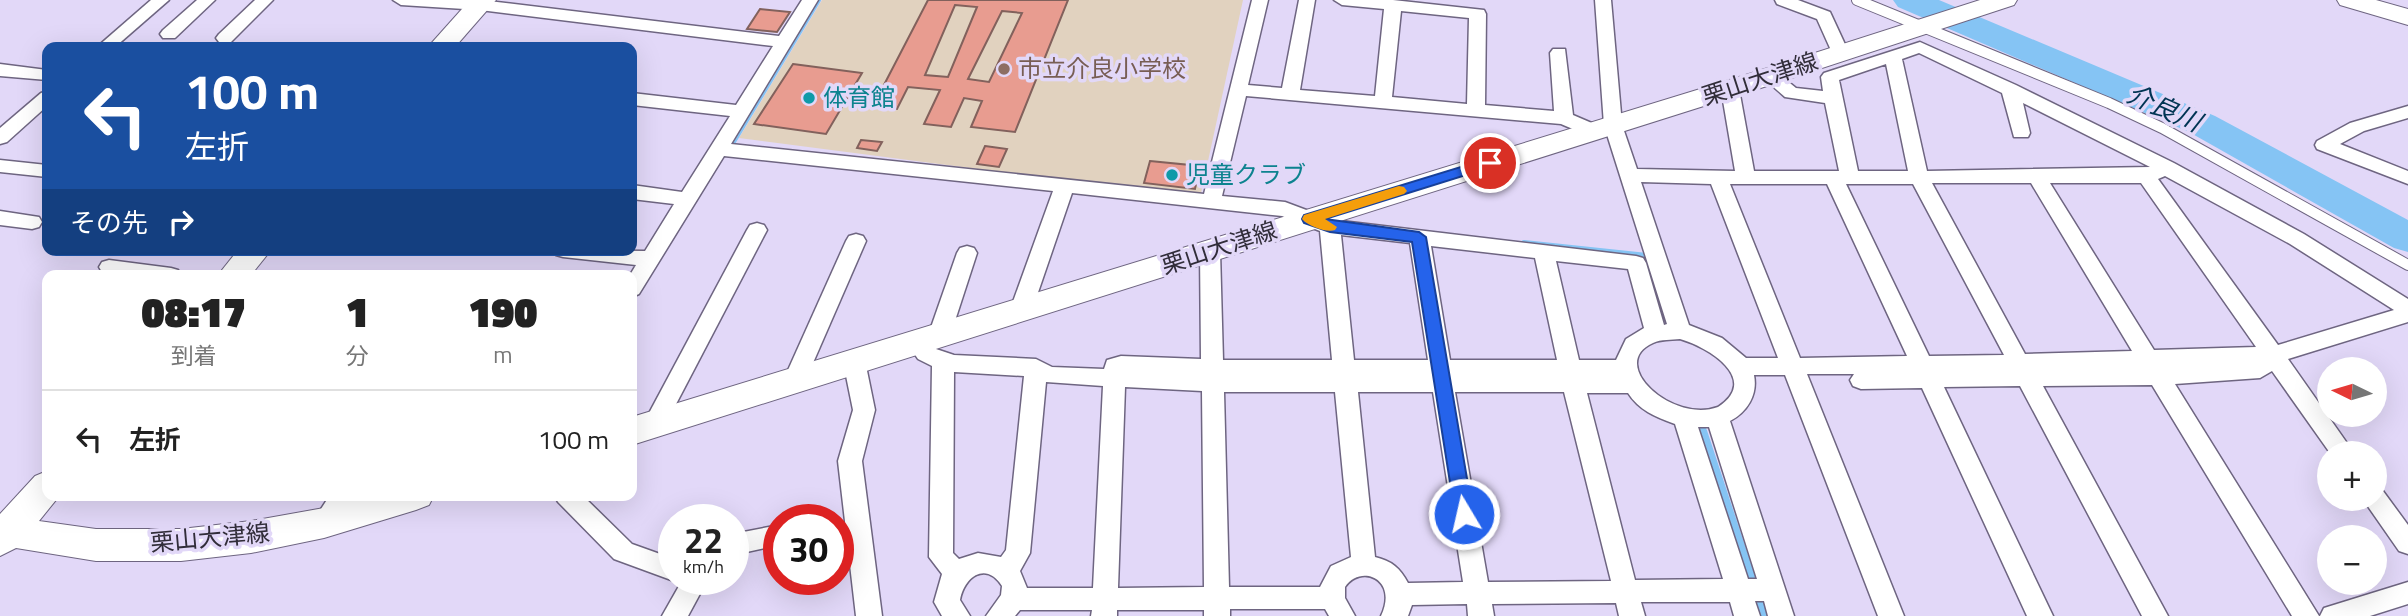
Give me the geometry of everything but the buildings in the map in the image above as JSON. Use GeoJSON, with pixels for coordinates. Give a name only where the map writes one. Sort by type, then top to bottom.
{"type":"FeatureCollection","features":[{"type":"Feature","properties":{"kind":"main road"},"geometry":{"type":"LineString","coordinates":[[2349,0],[2408,17]]}},
{"type":"Feature","properties":{"kind":"main road","name":"栗山大津線"},"geometry":{"type":"LineString","coordinates":[[643,427],[854,360],[933,347],[1021,310],[1210,251],[1320,223],[1603,128],[1998,1]]}},
{"type":"Feature","properties":{"kind":"main road"},"geometry":{"type":"LineString","coordinates":[[447,42],[482,3]]}},
{"type":"Feature","properties":{"kind":"main road"},"geometry":{"type":"LineString","coordinates":[[238,270],[250,256]]}},
{"type":"Feature","properties":{"kind":"main road"},"geometry":{"type":"LineString","coordinates":[[3,534],[42,491]]}},
{"type":"Feature","properties":{"kind":"main road","name":"栗山大津線"},"geometry":{"type":"LineString","coordinates":[[3,534],[96,545],[181,545],[251,537],[334,509],[381,501]]}},
{"type":"Feature","properties":{"kind":"street"},"geometry":{"type":"LineString","coordinates":[[111,42],[161,0]]}},
{"type":"Feature","properties":{"kind":"street"},"geometry":{"type":"LineString","coordinates":[[169,34],[207,0]]}},
{"type":"Feature","properties":{"kind":"street"},"geometry":{"type":"LineString","coordinates":[[225,38],[265,0]]}},
{"type":"Feature","properties":{"kind":"street"},"geometry":{"type":"LineString","coordinates":[[401,0],[482,3],[784,42]]}},
{"type":"Feature","properties":{"kind":"street"},"geometry":{"type":"LineString","coordinates":[[637,282],[810,0]]}},
{"type":"Feature","properties":{"kind":"street"},"geometry":{"type":"LineString","coordinates":[[1211,203],[1260,0]]}},
{"type":"Feature","properties":{"kind":"street"},"geometry":{"type":"LineString","coordinates":[[1290,94],[1307,0]]}},
{"type":"Feature","properties":{"kind":"street"},"geometry":{"type":"LineString","coordinates":[[1342,0],[1393,5],[1443,5],[1478,14],[1476,110]]}},
{"type":"Feature","properties":{"kind":"street"},"geometry":{"type":"LineString","coordinates":[[1603,0],[1603,128],[1631,175],[1680,331]]}},
{"type":"Feature","properties":{"kind":"street"},"geometry":{"type":"LineString","coordinates":[[1783,0],[1824,16],[1840,53]]}},
{"type":"Feature","properties":{"kind":"street"},"geometry":{"type":"LineString","coordinates":[[1383,102],[1393,5]]}},
{"type":"Feature","properties":{"kind":"street"},"geometry":{"type":"LineString","coordinates":[[2039,616],[1926,373],[1841,176],[1830,77],[1920,47],[2167,168],[2284,231],[2408,309]]}},
{"type":"Feature","properties":{"kind":"street"},"geometry":{"type":"LineString","coordinates":[[1559,53],[1564,118]]}},
{"type":"Feature","properties":{"kind":"street"},"geometry":{"type":"LineString","coordinates":[[1893,58],[1918,175],[2155,616]]}},
{"type":"Feature","properties":{"kind":"street"},"geometry":{"type":"LineString","coordinates":[[0,70],[42,74]]}},
{"type":"Feature","properties":{"kind":"street"},"geometry":{"type":"LineString","coordinates":[[1770,76],[1791,93],[1833,98]]}},
{"type":"Feature","properties":{"kind":"street"},"geometry":{"type":"LineString","coordinates":[[637,91],[644,80]]}},
{"type":"Feature","properties":{"kind":"street"},"geometry":{"type":"LineString","coordinates":[[1730,89],[1745,177]]}},
{"type":"Feature","properties":{"kind":"street"},"geometry":{"type":"LineString","coordinates":[[2010,89],[2021,133]]}},
{"type":"Feature","properties":{"kind":"street"},"geometry":{"type":"LineString","coordinates":[[1239,90],[1564,118],[1603,128]]}},
{"type":"Feature","properties":{"kind":"street"},"geometry":{"type":"LineString","coordinates":[[637,100],[742,111]]}},
{"type":"Feature","properties":{"kind":"street"},"geometry":{"type":"LineString","coordinates":[[0,138],[42,101]]}},
{"type":"Feature","properties":{"kind":"street"},"geometry":{"type":"LineString","coordinates":[[2408,112],[2357,127],[2324,145],[2408,178]]}},
{"type":"Feature","properties":{"kind":"street"},"geometry":{"type":"LineString","coordinates":[[719,149],[1285,209],[1320,223],[1636,262],[1657,332]]}},
{"type":"Feature","properties":{"kind":"street"},"geometry":{"type":"LineString","coordinates":[[0,166],[42,170]]}},
{"type":"Feature","properties":{"kind":"street"},"geometry":{"type":"LineString","coordinates":[[1631,175],[1718,178],[2146,176],[2167,168]]}},
{"type":"Feature","properties":{"kind":"street"},"geometry":{"type":"LineString","coordinates":[[2036,176],[2306,616]]}},
{"type":"Feature","properties":{"kind":"street"},"geometry":{"type":"LineString","coordinates":[[2146,176],[2334,441]]}},
{"type":"Feature","properties":{"kind":"street"},"geometry":{"type":"LineString","coordinates":[[1718,178],[1891,616]]}},
{"type":"Feature","properties":{"kind":"street"},"geometry":{"type":"LineString","coordinates":[[1021,310],[1064,187]]}},
{"type":"Feature","properties":{"kind":"street"},"geometry":{"type":"LineString","coordinates":[[637,193],[688,200]]}},
{"type":"Feature","properties":{"kind":"street"},"geometry":{"type":"LineString","coordinates":[[0,218],[32,222]]}},
{"type":"Feature","properties":{"kind":"street"},"geometry":{"type":"LineString","coordinates":[[1320,223],[1345,375],[1364,565]]}},
{"type":"Feature","properties":{"kind":"street"},"geometry":{"type":"LineString","coordinates":[[643,427],[757,230]]}},
{"type":"Feature","properties":{"kind":"street"},"geometry":{"type":"LineString","coordinates":[[1419,237],[1479,605]]}},
{"type":"Feature","properties":{"kind":"street"},"geometry":{"type":"LineString","coordinates":[[795,379],[856,242]]}},
{"type":"Feature","properties":{"kind":"street"},"geometry":{"type":"LineString","coordinates":[[1210,251],[1217,607]]}},
{"type":"Feature","properties":{"kind":"street"},"geometry":{"type":"LineString","coordinates":[[1544,251],[1632,616]]}},
{"type":"Feature","properties":{"kind":"street"},"geometry":{"type":"LineString","coordinates":[[958,573],[941,557],[933,347],[967,253]]}},
{"type":"Feature","properties":{"kind":"street"},"geometry":{"type":"LineString","coordinates":[[106,270],[119,256]]}},
{"type":"Feature","properties":{"kind":"street"},"geometry":{"type":"LineString","coordinates":[[622,256],[652,259]]}},
{"type":"Feature","properties":{"kind":"street"},"geometry":{"type":"LineString","coordinates":[[1741,373],[1926,373],[2154,368],[2260,370],[2273,355],[2408,314]]}},
{"type":"Feature","properties":{"kind":"street"},"geometry":{"type":"LineString","coordinates":[[1680,331],[1698,335],[1729,354],[1741,373],[1743,392],[1738,403],[1730,411],[1717,417],[1684,418],[1652,405],[1629,376],[1627,355],[1633,345],[1657,332],[1680,331]]}},
{"type":"Feature","properties":{"kind":"street"},"geometry":{"type":"LineString","coordinates":[[933,347],[1036,367],[1051,375],[1115,371],[1213,376],[1629,376]]}},
{"type":"Feature","properties":{"kind":"street"},"geometry":{"type":"LineString","coordinates":[[847,504],[850,461],[864,410],[854,360]]}},
{"type":"Feature","properties":{"kind":"street"},"geometry":{"type":"LineString","coordinates":[[1006,570],[1018,553],[1036,367]]}},
{"type":"Feature","properties":{"kind":"street"},"geometry":{"type":"LineString","coordinates":[[1104,607],[1115,371]]}},
{"type":"Feature","properties":{"kind":"street"},"geometry":{"type":"LineString","coordinates":[[1717,417],[1755,590],[1747,616]]}},
{"type":"Feature","properties":{"kind":"street"},"geometry":{"type":"LineString","coordinates":[[1684,418],[1755,590],[1781,616]]}},
{"type":"Feature","properties":{"kind":"street"},"geometry":{"type":"LineString","coordinates":[[572,501],[622,552],[658,564]]}},
{"type":"Feature","properties":{"kind":"street"},"geometry":{"type":"LineString","coordinates":[[2384,511],[2408,544]]}},
{"type":"Feature","properties":{"kind":"street"},"geometry":{"type":"LineString","coordinates":[[854,553],[869,616]]}},
{"type":"Feature","properties":{"kind":"street"},"geometry":{"type":"LineString","coordinates":[[957,616],[947,602],[947,592],[958,573],[978,563],[989,563],[1006,570],[1013,580],[1006,608],[1336,607],[1334,581],[1339,574],[1354,566],[1364,565],[1374,566],[1392,577],[1397,605],[1479,605],[1626,592],[1755,590]]}},
{"type":"Feature","properties":{"kind":"street"},"geometry":{"type":"LineString","coordinates":[[2333,616],[2408,593]]}},
{"type":"Feature","properties":{"kind":"street"},"geometry":{"type":"LineString","coordinates":[[682,613],[689,595]]}},
{"type":"Feature","properties":{"kind":"lane"},"geometry":{"type":"LineString","coordinates":[[1857,0],[2109,103],[2162,128],[2408,265]]}},
{"type":"Feature","properties":{"kind":"shaded area","name":"市立介良小学校"},"geometry":{"type":"Polygon","coordinates":[[[822,0],[1243,0],[1200,198],[739,138],[822,0]]]}},
{"type":"Feature","properties":{"kind":"waterway"},"geometry":{"type":"LineString","coordinates":[[728,150],[818,0]]}},
{"type":"Feature","properties":{"kind":"waterway","name":"介良川"},"geometry":{"type":"LineString","coordinates":[[1910,0],[2202,124],[2408,238]]}},
{"type":"Feature","properties":{"kind":"waterway"},"geometry":{"type":"LineString","coordinates":[[1524,243],[1647,256],[1649,263]]}},
{"type":"Feature","properties":{"kind":"waterway"},"geometry":{"type":"LineString","coordinates":[[1703,431],[1764,616]]}},
{"type":"Feature","properties":{"kind":"slow traffic"},"geometry":{"type":"LineString","coordinates":[[1330,227],[1309,219],[1399,191]]}},
{"type":"Feature","properties":{"kind":"place","name":"市立介良小学校"},"geometry":{"type":"Point","coordinates":[1004,69]}},
{"type":"Feature","properties":{"kind":"place","name":"体育館"},"geometry":{"type":"Point","coordinates":[809,98]}},
{"type":"Feature","properties":{"kind":"place","name":"児童クラブ"},"geometry":{"type":"Point","coordinates":[1172,175]}},
{"type":"Feature","properties":{"kind":"route"},"geometry":{"type":"LineString","coordinates":[[1464,514],[1419,237],[1330,227],[1309,219],[1490,163]]}}]}
